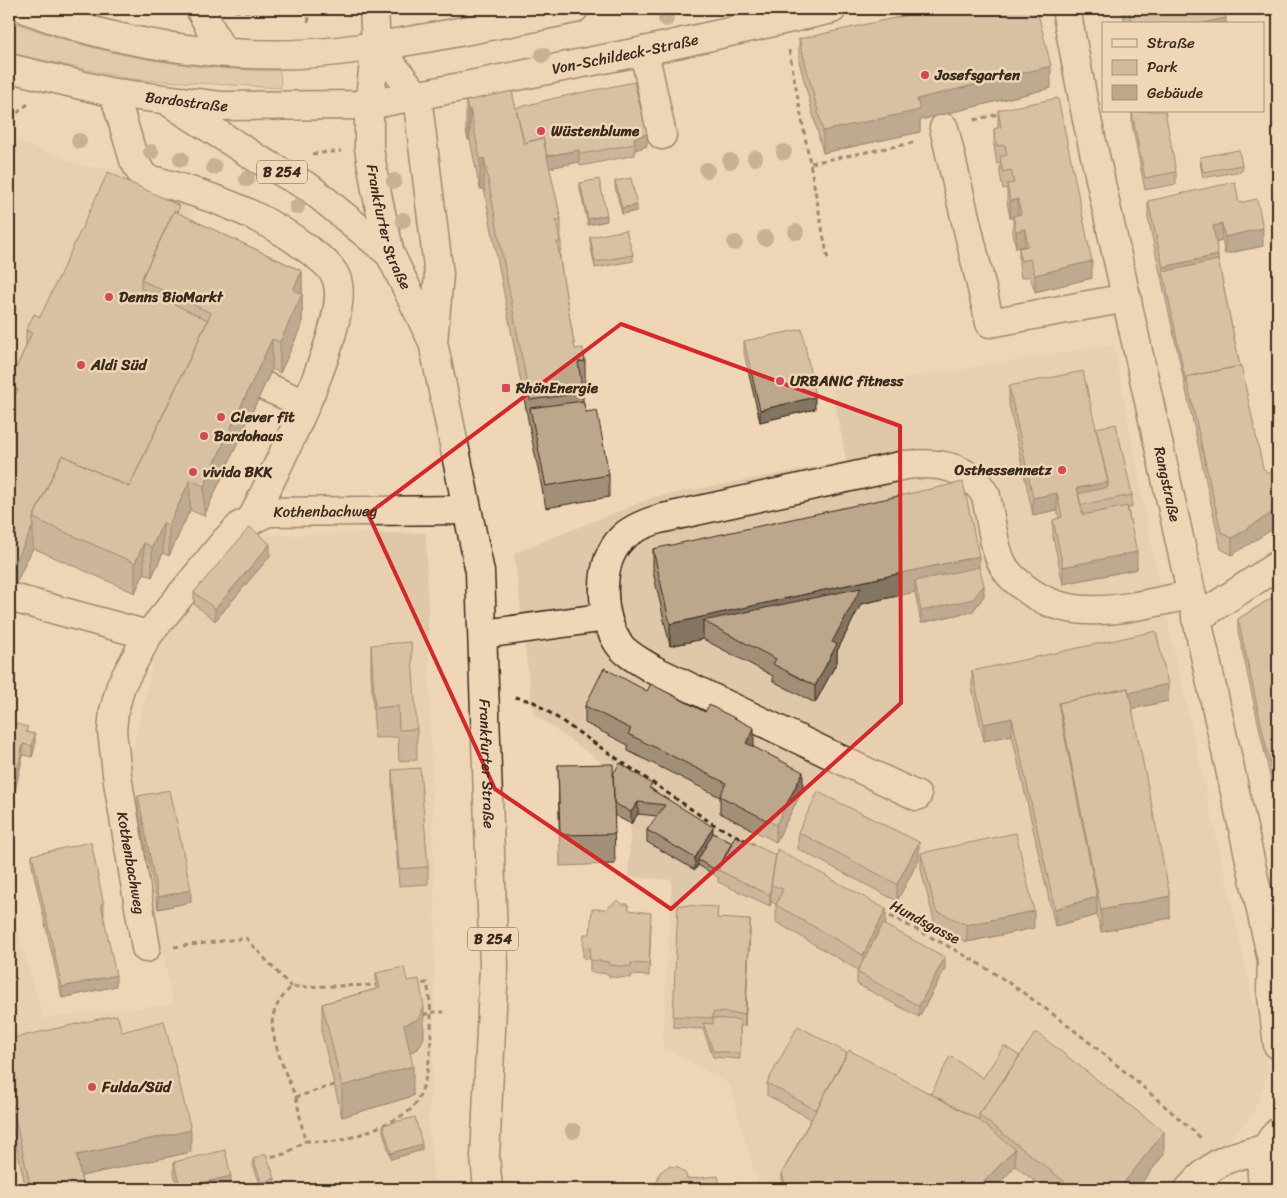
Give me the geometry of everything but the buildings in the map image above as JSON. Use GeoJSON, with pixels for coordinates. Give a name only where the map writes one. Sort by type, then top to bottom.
{"type":"FeatureCollection","features":[{"type":"Feature","properties":{"kind":"main road"},"geometry":{"type":"LineString","coordinates":[[26,9],[121,38],[180,48],[223,52],[303,54],[376,46],[574,9]]}},
{"type":"Feature","properties":{"kind":"main road"},"geometry":{"type":"LineString","coordinates":[[200,9],[223,52]]}},
{"type":"Feature","properties":{"kind":"main road","name":"Frankfurter Straße"},"geometry":{"type":"LineString","coordinates":[[374,9],[376,46],[369,105],[368,148],[390,254],[433,342],[480,572],[484,634],[494,966],[485,1156],[488,1189]]}},
{"type":"Feature","properties":{"kind":"main road","name":"Von-Schildeck-Straße"},"geometry":{"type":"LineString","coordinates":[[417,96],[644,51],[832,9]]}},
{"type":"Feature","properties":{"kind":"main road","name":"Rangstraße"},"geometry":{"type":"LineString","coordinates":[[1066,9],[1084,106],[1194,607],[1268,896],[1275,965],[1271,989],[1278,1046]]}},
{"type":"Feature","properties":{"kind":"main road"},"geometry":{"type":"LineString","coordinates":[[376,46],[417,96]]}},
{"type":"Feature","properties":{"kind":"main road"},"geometry":{"type":"LineString","coordinates":[[644,51],[662,135]]}},
{"type":"Feature","properties":{"kind":"main road","name":"Bardostraße"},"geometry":{"type":"LineString","coordinates":[[9,68],[114,93],[221,106],[369,105]]}},
{"type":"Feature","properties":{"kind":"main road"},"geometry":{"type":"LineString","coordinates":[[114,93],[134,160],[144,178],[150,221]]}},
{"type":"Feature","properties":{"kind":"main road","name":"Frankfurter Straße"},"geometry":{"type":"LineString","coordinates":[[417,96],[439,276],[433,342]]}},
{"type":"Feature","properties":{"kind":"main road","name":"B 254"},"geometry":{"type":"LineString","coordinates":[[369,105],[417,96]]}},
{"type":"Feature","properties":{"kind":"main road","name":"B 254"},"geometry":{"type":"LineString","coordinates":[[166,100],[258,159],[310,188],[390,254]]}},
{"type":"Feature","properties":{"kind":"main road"},"geometry":{"type":"LineString","coordinates":[[944,128],[990,323],[1127,298]]}},
{"type":"Feature","properties":{"kind":"main road"},"geometry":{"type":"LineString","coordinates":[[144,178],[197,192],[228,203],[291,236],[325,262],[337,280],[337,313],[330,342],[305,404],[250,521]]}},
{"type":"Feature","properties":{"kind":"main road"},"geometry":{"type":"LineString","coordinates":[[264,386],[305,404]]}},
{"type":"Feature","properties":{"kind":"main road"},"geometry":{"type":"LineString","coordinates":[[917,796],[654,670],[626,652],[618,644],[608,617],[604,595],[609,562],[622,538],[643,524],[744,500],[919,464],[948,466],[972,478],[982,487],[986,496],[1000,561],[1007,572],[1020,584],[1048,602],[1081,611],[1194,607],[1278,565]]}},
{"type":"Feature","properties":{"kind":"main road","name":"Kothenbachweg"},"geometry":{"type":"LineString","coordinates":[[146,948],[118,782],[112,731],[114,712],[121,685],[148,635],[240,525],[268,512],[467,510]]}},
{"type":"Feature","properties":{"kind":"main road"},"geometry":{"type":"LineString","coordinates":[[9,597],[148,635]]}},
{"type":"Feature","properties":{"kind":"main road"},"geometry":{"type":"LineString","coordinates":[[484,634],[608,617]]}},
{"type":"Feature","properties":{"kind":"main road"},"geometry":{"type":"LineString","coordinates":[[1189,1189],[1203,1173],[1231,1156],[1272,1141]]}},
{"type":"Feature","properties":{"kind":"main road"},"geometry":{"type":"LineString","coordinates":[[1264,1189],[1261,1176],[1272,1141]]}},
{"type":"Feature","properties":{"kind":"path"},"geometry":{"type":"LineString","coordinates":[[894,25],[906,9]]}},
{"type":"Feature","properties":{"kind":"path"},"geometry":{"type":"LineString","coordinates":[[234,11],[310,10],[307,25]]}},
{"type":"Feature","properties":{"kind":"path"},"geometry":{"type":"LineString","coordinates":[[789,49],[828,260]]}},
{"type":"Feature","properties":{"kind":"path"},"geometry":{"type":"LineString","coordinates":[[308,154],[347,150]]}},
{"type":"Feature","properties":{"kind":"path"},"geometry":{"type":"LineString","coordinates":[[534,702],[713,824],[758,846]]}},
{"type":"Feature","properties":{"kind":"path","name":"Hundsgasse"},"geometry":{"type":"LineString","coordinates":[[874,907],[950,947],[1050,1011],[1129,1074],[1209,1145]]}},
{"type":"Feature","properties":{"kind":"path"},"geometry":{"type":"LineString","coordinates":[[146,948],[189,946],[246,938],[291,987]]}},
{"type":"Feature","properties":{"kind":"path"},"geometry":{"type":"LineString","coordinates":[[259,1162],[260,1159],[285,1154],[306,1141],[338,1141],[390,1122],[412,1108],[425,1082],[431,1012],[427,983],[407,984]]}},
{"type":"Feature","properties":{"kind":"path"},"geometry":{"type":"LineString","coordinates":[[306,1141],[296,1097],[281,1067],[272,1018],[280,999],[291,987],[388,984]]}},
{"type":"Feature","properties":{"kind":"path"},"geometry":{"type":"LineString","coordinates":[[421,1015],[431,1012],[444,1012]]}},
{"type":"Feature","properties":{"kind":"path"},"geometry":{"type":"LineString","coordinates":[[296,1097],[334,1085]]}},
{"type":"Feature","properties":{"kind":"highlighted area"},"geometry":{"type":"Polygon","coordinates":[[[621,324],[900,426],[901,703],[671,909],[495,789],[368,514],[621,324]]]}},
{"type":"Feature","properties":{"kind":"shaded area"},"geometry":{"type":"Polygon","coordinates":[[[9,137],[83,166],[187,178],[213,187],[180,228],[9,597],[9,137]]]}},
{"type":"Feature","properties":{"kind":"shaded area"},"geometry":{"type":"Polygon","coordinates":[[[1114,344],[1157,574],[1269,1069],[1254,1113],[1185,1189],[759,1189],[729,1084],[662,1046],[672,880],[628,877],[631,824],[649,799],[620,775],[533,714],[514,553],[654,497],[846,461],[833,390],[1114,344]]]}},
{"type":"Feature","properties":{"kind":"shaded area"},"geometry":{"type":"Polygon","coordinates":[[[426,533],[435,926],[434,1050],[428,1122],[435,1189],[9,1189],[9,901],[43,1018],[173,1004],[126,779],[159,636],[245,535],[426,533]]]}},
{"type":"Feature","properties":{"kind":"green space"},"geometry":{"type":"Polygon","coordinates":[[[9,20],[75,43],[142,58],[210,67],[280,71],[281,88],[130,79],[9,53],[9,20]]]}},
{"type":"Feature","properties":{"kind":"place","name":"Josefsgarten"},"geometry":{"type":"Point","coordinates":[925,75]}},
{"type":"Feature","properties":{"kind":"place","name":"Wüstenblume"},"geometry":{"type":"Point","coordinates":[541,131]}},
{"type":"Feature","properties":{"kind":"place","name":"Denns BioMarkt"},"geometry":{"type":"Point","coordinates":[109,297]}},
{"type":"Feature","properties":{"kind":"place","name":"Aldi Süd"},"geometry":{"type":"Point","coordinates":[81,365]}},
{"type":"Feature","properties":{"kind":"place","name":"URBANIC fitness"},"geometry":{"type":"Point","coordinates":[780,381]}},
{"type":"Feature","properties":{"kind":"place","name":"RhönEnergie"},"geometry":{"type":"Point","coordinates":[506,388]}},
{"type":"Feature","properties":{"kind":"place","name":"Clever fit"},"geometry":{"type":"Point","coordinates":[221,417]}},
{"type":"Feature","properties":{"kind":"place","name":"Bardohaus"},"geometry":{"type":"Point","coordinates":[204,436]}},
{"type":"Feature","properties":{"kind":"place","name":"Osthessennetz"},"geometry":{"type":"Point","coordinates":[1062,470]}},
{"type":"Feature","properties":{"kind":"place","name":"vivida BKK"},"geometry":{"type":"Point","coordinates":[193,472]}},
{"type":"Feature","properties":{"kind":"place","name":"Fulda/Süd"},"geometry":{"type":"Point","coordinates":[92,1087]}}]}
